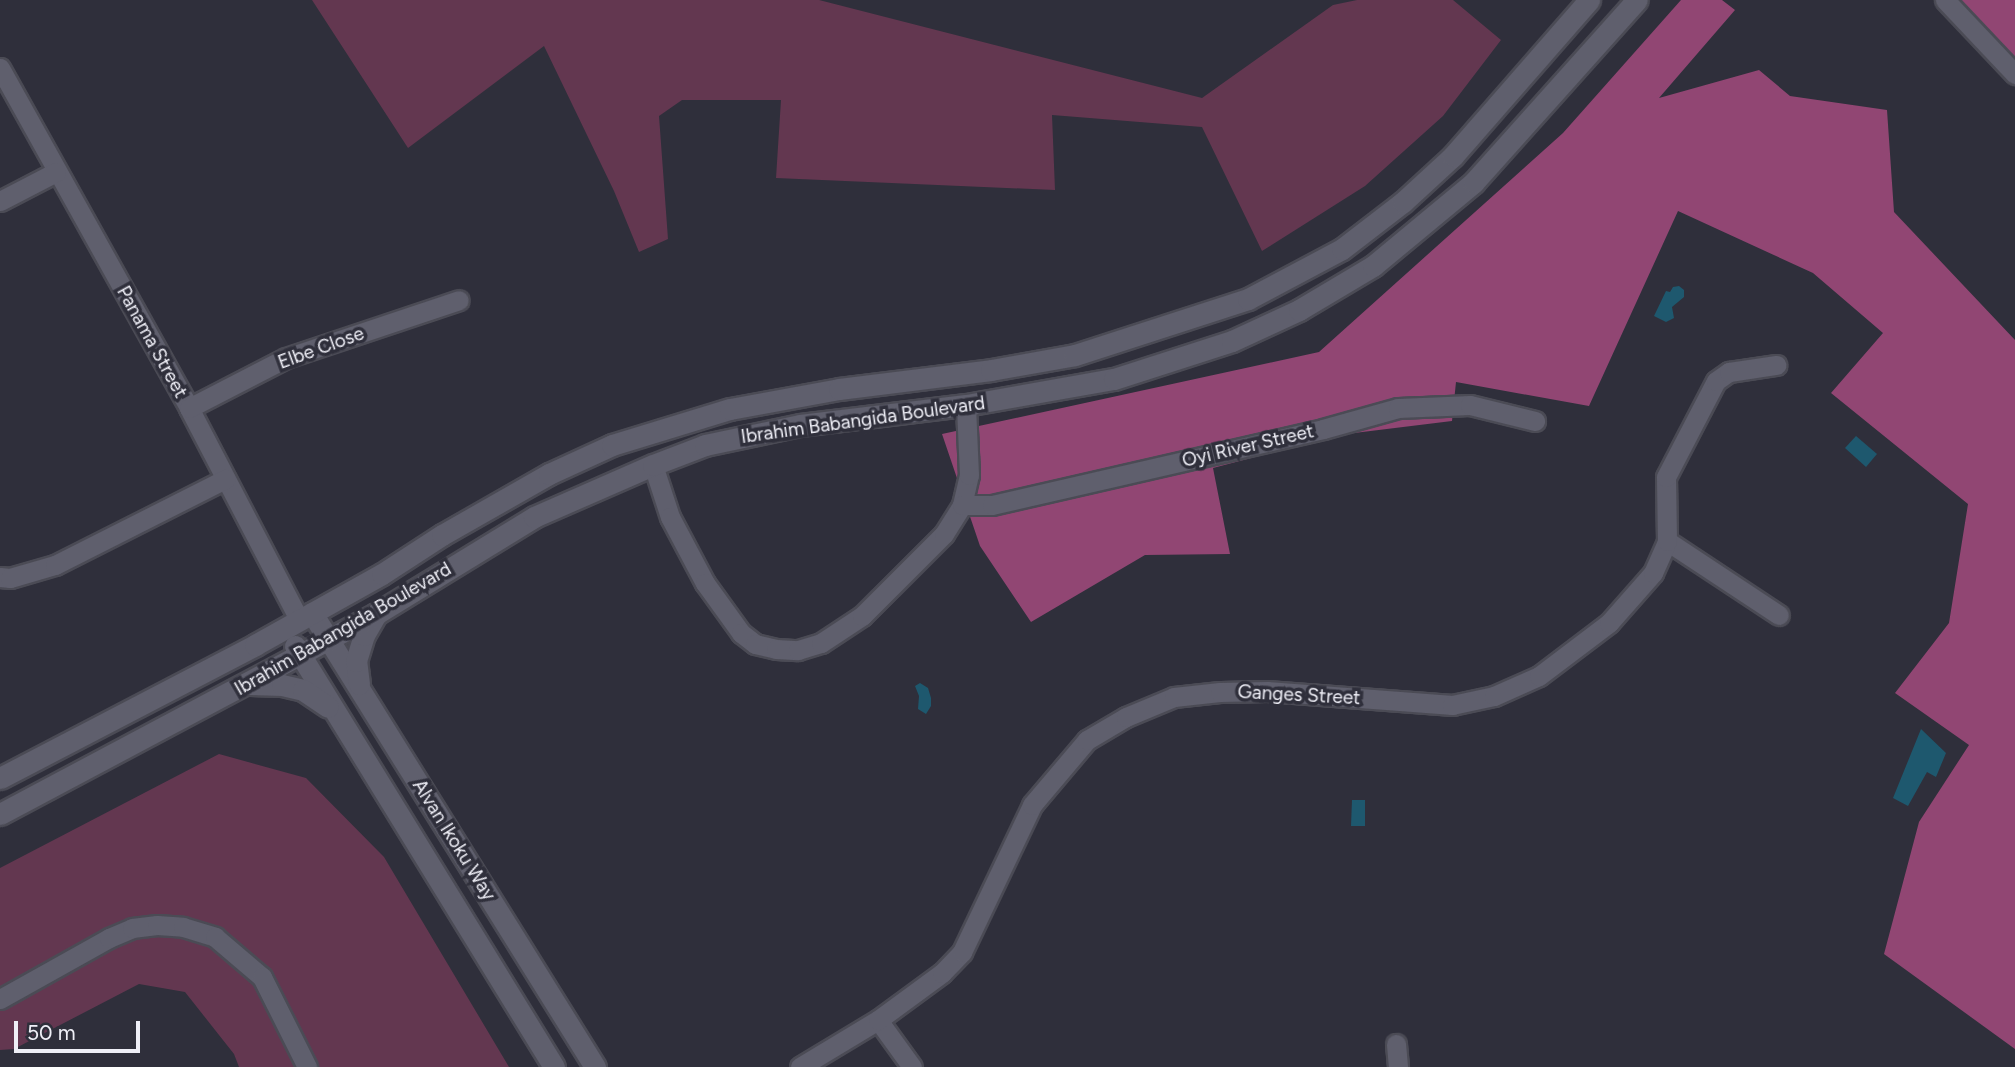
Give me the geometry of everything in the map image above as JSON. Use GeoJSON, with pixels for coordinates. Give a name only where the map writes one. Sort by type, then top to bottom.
{"type":"FeatureCollection","features":[{"type":"Feature","properties":{"kind":"street","name":"Ibrahim Babangida Boulevard"},"geometry":{"type":"LineString","coordinates":[[0,778],[299,620],[549,474],[612,445],[730,409],[839,388],[991,370],[1075,355],[1248,299],[1342,249],[1403,202],[1453,156],[1589,0]]}},
{"type":"Feature","properties":{"kind":"street","name":"Ibrahim Babangida Boulevard"},"geometry":{"type":"LineString","coordinates":[[0,814],[301,656],[376,614],[534,517],[705,444],[800,425],[966,405],[1114,379],[1168,364],[1232,341],[1299,310],[1373,266],[1474,182],[1637,0]]}},
{"type":"Feature","properties":{"kind":"street"},"geometry":{"type":"LineString","coordinates":[[1945,0],[2015,74]]}},
{"type":"Feature","properties":{"kind":"street","name":"Panama Street"},"geometry":{"type":"LineString","coordinates":[[0,68],[189,408],[299,620]]}},
{"type":"Feature","properties":{"kind":"street"},"geometry":{"type":"LineString","coordinates":[[0,201],[56,172]]}},
{"type":"Feature","properties":{"kind":"street","name":"Elbe Close"},"geometry":{"type":"LineString","coordinates":[[189,408],[286,358],[459,300]]}},
{"type":"Feature","properties":{"kind":"street","name":"Ganges Street"},"geometry":{"type":"LineString","coordinates":[[800,1067],[921,991],[962,951],[1032,805],[1087,740],[1126,717],[1174,697],[1220,692],[1267,691],[1452,705],[1494,696],[1539,676],[1609,623],[1653,573],[1667,541],[1667,477],[1716,381],[1729,372],[1776,365]]}},
{"type":"Feature","properties":{"kind":"street"},"geometry":{"type":"LineString","coordinates":[[653,465],[670,517],[705,583],[741,633],[755,643],[776,649],[798,650],[821,643],[862,616],[944,534],[962,505],[970,475],[966,405]]}},
{"type":"Feature","properties":{"kind":"street","name":"Oyi River Street"},"geometry":{"type":"LineString","coordinates":[[962,505],[992,505],[1323,429],[1398,408],[1470,405],[1535,421]]}},
{"type":"Feature","properties":{"kind":"street"},"geometry":{"type":"LineString","coordinates":[[0,577],[10,578],[55,565],[225,479]]}},
{"type":"Feature","properties":{"kind":"street"},"geometry":{"type":"LineString","coordinates":[[1667,541],[1779,615]]}},
{"type":"Feature","properties":{"kind":"street"},"geometry":{"type":"LineString","coordinates":[[361,693],[356,661],[376,614]]}},
{"type":"Feature","properties":{"kind":"street","name":"Alvan Ikoku Way"},"geometry":{"type":"LineString","coordinates":[[299,620],[329,640],[595,1067]]}},
{"type":"Feature","properties":{"kind":"street","name":"Alvan Ikoku Way"},"geometry":{"type":"LineString","coordinates":[[299,620],[301,656],[554,1067]]}},
{"type":"Feature","properties":{"kind":"street"},"geometry":{"type":"LineString","coordinates":[[249,684],[282,685],[303,690],[335,712]]}},
{"type":"Feature","properties":{"kind":"street"},"geometry":{"type":"LineString","coordinates":[[0,999],[132,928],[158,925],[183,927],[215,937],[262,977],[307,1067]]}},
{"type":"Feature","properties":{"kind":"street"},"geometry":{"type":"LineString","coordinates":[[878,1020],[912,1067]]}},
{"type":"Feature","properties":{"kind":"street"},"geometry":{"type":"LineString","coordinates":[[1396,1044],[1398,1067]]}},
{"type":"Feature","properties":{"kind":"shaded area"},"geometry":{"type":"Polygon","coordinates":[[[312,0],[819,0],[1202,98],[1333,5],[1357,0],[1453,0],[1501,40],[1443,116],[1365,186],[1262,251],[1202,127],[1052,115],[1055,190],[776,178],[781,100],[682,100],[659,116],[668,239],[639,252],[614,191],[544,46],[408,148],[312,0]]]}},
{"type":"Feature","properties":{"kind":"shaded area"},"geometry":{"type":"Polygon","coordinates":[[[1681,0],[1722,0],[1735,10],[1659,98],[1759,70],[1790,96],[1887,110],[1894,212],[2015,340],[2015,1049],[1884,954],[1919,822],[1969,745],[1895,693],[1949,623],[1968,504],[1831,393],[1883,333],[1813,273],[1678,211],[1589,406],[1456,382],[1452,421],[1338,435],[1213,468],[1230,554],[1145,555],[1031,622],[980,546],[942,434],[1319,352],[1563,133],[1681,0]]]}},
{"type":"Feature","properties":{"kind":"shaded area"},"geometry":{"type":"Polygon","coordinates":[[[1957,0],[2015,0],[2015,59],[1957,0]]]}},
{"type":"Feature","properties":{"kind":"shaded area"},"geometry":{"type":"Polygon","coordinates":[[[219,754],[306,778],[384,857],[509,1067],[239,1067],[234,1054],[185,992],[139,984],[14,1049],[0,1050],[0,868],[219,754]]]}},
{"type":"Feature","properties":{"kind":"water"},"geometry":{"type":"Polygon","coordinates":[[[1679,286],[1684,290],[1684,297],[1672,307],[1674,318],[1666,322],[1654,316],[1666,291],[1670,292],[1673,287],[1679,286]]]}},
{"type":"Feature","properties":{"kind":"water"},"geometry":{"type":"Polygon","coordinates":[[[1856,436],[1877,454],[1866,467],[1845,448],[1856,436]]]}},
{"type":"Feature","properties":{"kind":"water"},"geometry":{"type":"Polygon","coordinates":[[[920,683],[928,688],[931,698],[931,706],[926,714],[918,709],[919,696],[915,686],[920,683]]]}},
{"type":"Feature","properties":{"kind":"water"},"geometry":{"type":"Polygon","coordinates":[[[1921,729],[1946,753],[1936,777],[1927,772],[1908,806],[1893,798],[1921,729]]]}},
{"type":"Feature","properties":{"kind":"water"},"geometry":{"type":"Polygon","coordinates":[[[1352,800],[1365,800],[1365,826],[1351,826],[1352,800]]]}}]}
